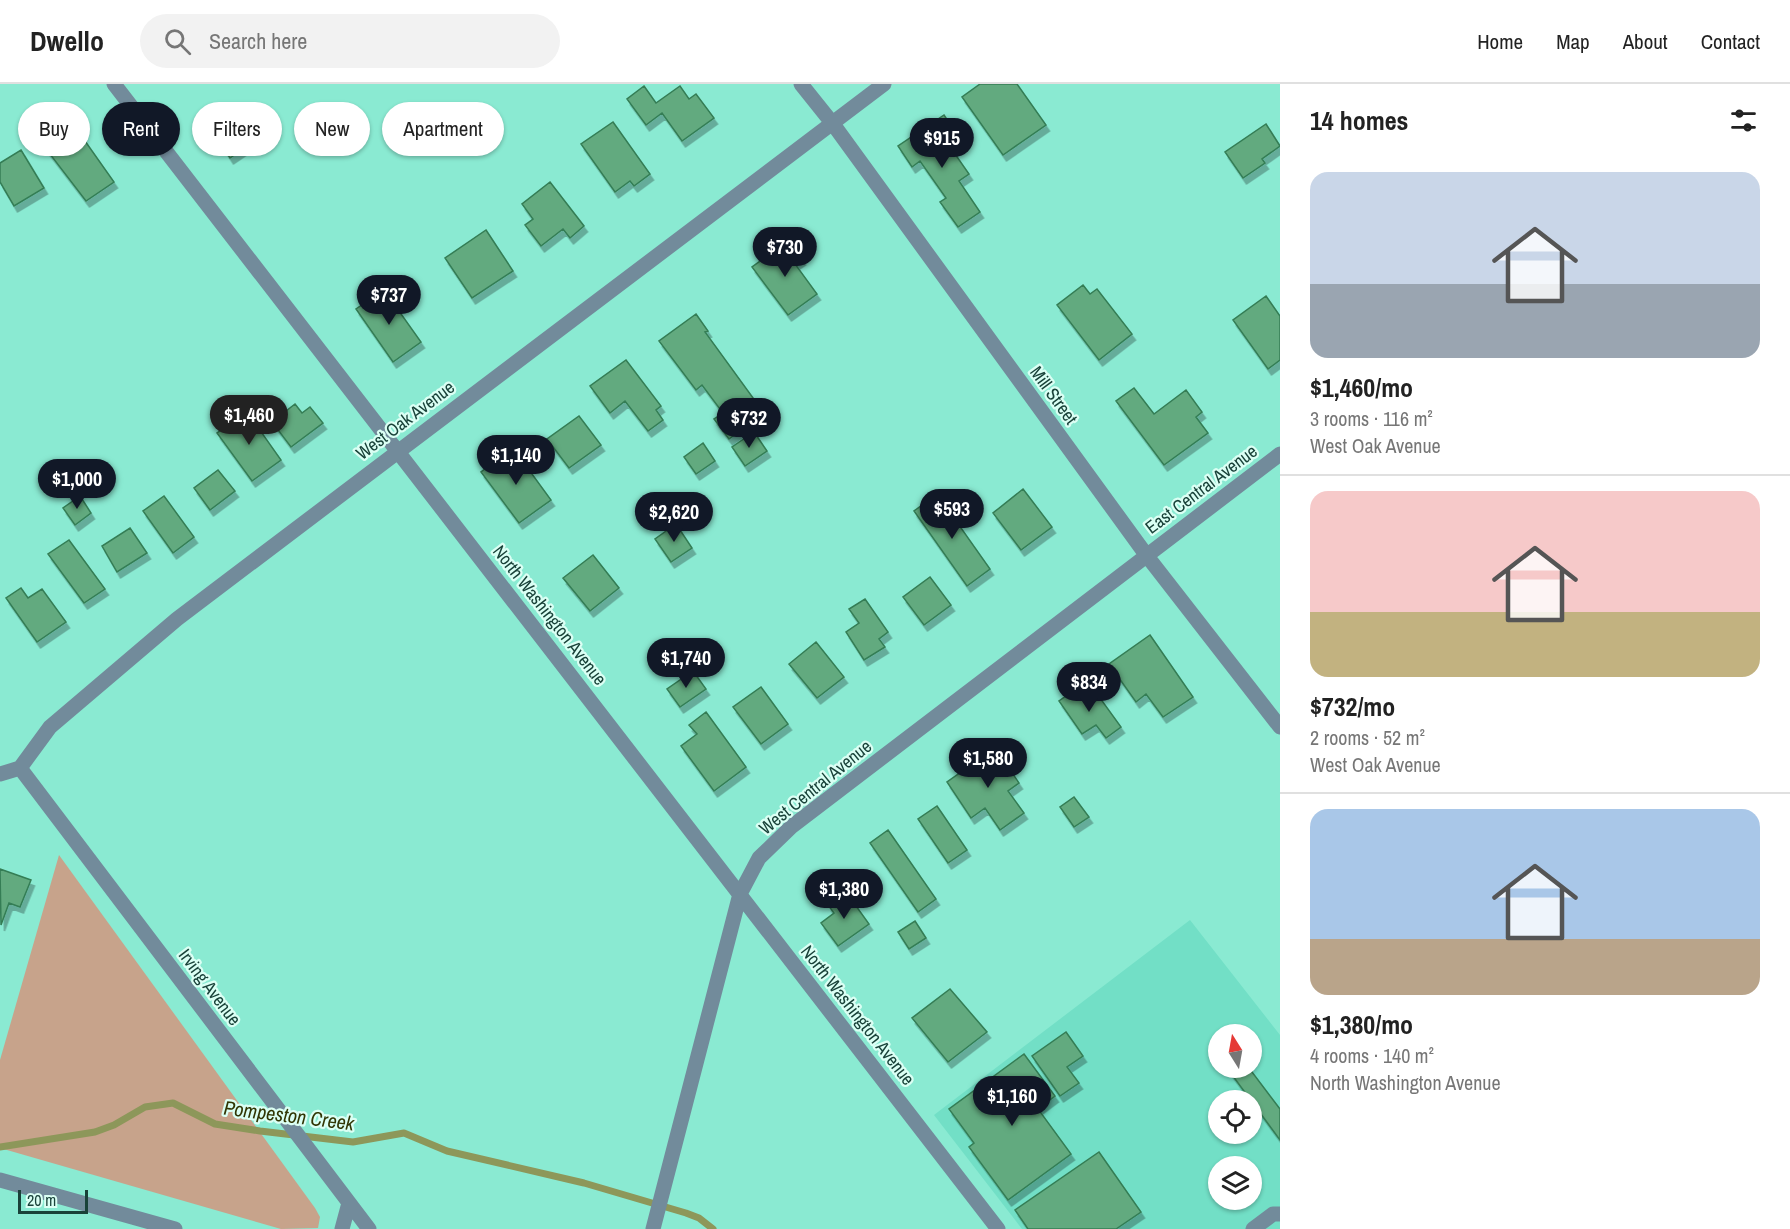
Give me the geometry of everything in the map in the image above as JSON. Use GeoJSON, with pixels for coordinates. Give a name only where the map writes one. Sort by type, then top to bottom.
{"type":"FeatureCollection","features":[{"type":"Feature","properties":{"kind":"street","name":"North Washington Avenue"},"geometry":{"type":"LineString","coordinates":[[114,84],[399,450],[998,1229]]}},
{"type":"Feature","properties":{"kind":"street","name":"Mill Street"},"geometry":{"type":"LineString","coordinates":[[801,84],[833,124],[1147,556],[1280,726]]}},
{"type":"Feature","properties":{"kind":"street","name":"West Oak Avenue"},"geometry":{"type":"LineString","coordinates":[[20,768],[50,728],[177,619],[884,84]]}},
{"type":"Feature","properties":{"kind":"street","name":"East Central Avenue"},"geometry":{"type":"LineString","coordinates":[[1147,556],[1280,454]]}},
{"type":"Feature","properties":{"kind":"street","name":"West Central Avenue"},"geometry":{"type":"LineString","coordinates":[[654,1225],[740,894],[759,858],[791,827],[1147,556]]}},
{"type":"Feature","properties":{"kind":"street"},"geometry":{"type":"LineString","coordinates":[[0,774],[20,768]]}},
{"type":"Feature","properties":{"kind":"street","name":"Irving Avenue"},"geometry":{"type":"LineString","coordinates":[[20,768],[369,1229]]}},
{"type":"Feature","properties":{"kind":"street"},"geometry":{"type":"LineString","coordinates":[[0,1180],[175,1229]]}},
{"type":"Feature","properties":{"kind":"street"},"geometry":{"type":"LineString","coordinates":[[342,1229],[349,1203]]}},
{"type":"Feature","properties":{"kind":"street"},"geometry":{"type":"LineString","coordinates":[[1253,1229],[1273,1214],[1280,1214]]}},
{"type":"Feature","properties":{"kind":"shaded area"},"geometry":{"type":"Polygon","coordinates":[[[59,855],[315,1208],[320,1217],[318,1228],[281,1229],[0,1148],[0,1060],[59,855]]]}},
{"type":"Feature","properties":{"kind":"shaded area"},"geometry":{"type":"Polygon","coordinates":[[[1190,920],[1280,1035],[1280,1229],[1022,1229],[934,1115],[1190,920]]]}},
{"type":"Feature","properties":{"kind":"building"},"geometry":{"type":"Polygon","coordinates":[[[980,84],[1017,84],[1046,125],[1003,155],[962,97],[980,84]]]}},
{"type":"Feature","properties":{"kind":"building"},"geometry":{"type":"Polygon","coordinates":[[[644,86],[656,103],[680,86],[689,99],[696,94],[714,118],[682,141],[662,113],[646,125],[627,99],[644,86]]]}},
{"type":"Feature","properties":{"kind":"building"},"geometry":{"type":"Polygon","coordinates":[[[944,115],[950,124],[939,131],[969,174],[959,181],[980,212],[958,227],[940,202],[946,198],[920,161],[912,167],[898,146],[944,115]]]}},
{"type":"Feature","properties":{"kind":"building"},"geometry":{"type":"Polygon","coordinates":[[[613,122],[650,174],[634,186],[630,181],[615,192],[581,144],[613,122]]]}},
{"type":"Feature","properties":{"kind":"building"},"geometry":{"type":"Polygon","coordinates":[[[1266,124],[1280,146],[1262,159],[1265,163],[1243,178],[1225,152],[1266,124]]]}},
{"type":"Feature","properties":{"kind":"building"},"geometry":{"type":"Polygon","coordinates":[[[90,148],[114,182],[86,201],[51,156],[90,156],[90,148]]]}},
{"type":"Feature","properties":{"kind":"building"},"geometry":{"type":"Polygon","coordinates":[[[18,152],[18,156],[25,156],[44,188],[14,206],[0,182],[0,163],[18,152]]]}},
{"type":"Feature","properties":{"kind":"building"},"geometry":{"type":"Polygon","coordinates":[[[550,182],[584,226],[570,238],[563,229],[541,246],[525,225],[533,219],[522,204],[550,182]]]}},
{"type":"Feature","properties":{"kind":"building"},"geometry":{"type":"Polygon","coordinates":[[[486,230],[513,271],[472,298],[445,258],[486,230]]]}},
{"type":"Feature","properties":{"kind":"building"},"geometry":{"type":"Polygon","coordinates":[[[789,240],[802,259],[795,264],[817,294],[788,315],[752,267],[789,240]]]}},
{"type":"Feature","properties":{"kind":"building"},"geometry":{"type":"Polygon","coordinates":[[[1083,285],[1090,294],[1097,289],[1132,334],[1099,360],[1057,305],[1083,285]]]}},
{"type":"Feature","properties":{"kind":"building"},"geometry":{"type":"Polygon","coordinates":[[[384,290],[421,342],[393,362],[356,309],[384,290]]]}},
{"type":"Feature","properties":{"kind":"building"},"geometry":{"type":"Polygon","coordinates":[[[1266,296],[1280,316],[1280,360],[1268,369],[1233,320],[1266,296]]]}},
{"type":"Feature","properties":{"kind":"building"},"geometry":{"type":"Polygon","coordinates":[[[696,314],[708,331],[705,332],[764,413],[729,439],[714,419],[723,413],[702,385],[696,390],[659,341],[696,314]]]}},
{"type":"Feature","properties":{"kind":"building"},"geometry":{"type":"Polygon","coordinates":[[[626,360],[661,406],[656,410],[663,420],[648,431],[625,401],[610,413],[590,386],[626,360]]]}},
{"type":"Feature","properties":{"kind":"building"},"geometry":{"type":"Polygon","coordinates":[[[1134,388],[1154,414],[1186,390],[1202,412],[1196,417],[1208,433],[1164,465],[1116,401],[1134,388]]]}},
{"type":"Feature","properties":{"kind":"building"},"geometry":{"type":"Polygon","coordinates":[[[295,404],[302,413],[310,407],[323,423],[291,447],[272,422],[295,404]]]}},
{"type":"Feature","properties":{"kind":"building"},"geometry":{"type":"Polygon","coordinates":[[[247,412],[281,460],[252,481],[217,433],[247,412]]]}},
{"type":"Feature","properties":{"kind":"building"},"geometry":{"type":"Polygon","coordinates":[[[579,416],[601,445],[569,468],[547,439],[579,416]]]}},
{"type":"Feature","properties":{"kind":"building"},"geometry":{"type":"Polygon","coordinates":[[[754,432],[767,451],[745,466],[732,447],[754,432]]]}},
{"type":"Feature","properties":{"kind":"building"},"geometry":{"type":"Polygon","coordinates":[[[703,443],[715,461],[696,474],[684,457],[703,443]]]}},
{"type":"Feature","properties":{"kind":"building"},"geometry":{"type":"Polygon","coordinates":[[[513,448],[551,500],[519,523],[481,472],[513,448]]]}},
{"type":"Feature","properties":{"kind":"building"},"geometry":{"type":"Polygon","coordinates":[[[218,470],[235,491],[210,510],[194,488],[218,470]]]}},
{"type":"Feature","properties":{"kind":"building"},"geometry":{"type":"Polygon","coordinates":[[[1023,489],[1052,527],[1021,550],[993,513],[1023,489]]]}},
{"type":"Feature","properties":{"kind":"building"},"geometry":{"type":"Polygon","coordinates":[[[937,494],[990,569],[967,586],[914,511],[937,494]]]}},
{"type":"Feature","properties":{"kind":"building"},"geometry":{"type":"Polygon","coordinates":[[[80,496],[91,513],[75,525],[63,508],[80,496]]]}},
{"type":"Feature","properties":{"kind":"building"},"geometry":{"type":"Polygon","coordinates":[[[164,496],[194,537],[173,553],[143,511],[164,496]]]}},
{"type":"Feature","properties":{"kind":"building"},"geometry":{"type":"Polygon","coordinates":[[[676,524],[692,548],[671,562],[655,539],[676,524]]]}},
{"type":"Feature","properties":{"kind":"building"},"geometry":{"type":"Polygon","coordinates":[[[130,528],[147,553],[117,572],[102,546],[130,528]]]}},
{"type":"Feature","properties":{"kind":"building"},"geometry":{"type":"Polygon","coordinates":[[[69,540],[105,589],[84,603],[48,554],[69,540]]]}},
{"type":"Feature","properties":{"kind":"building"},"geometry":{"type":"Polygon","coordinates":[[[593,555],[619,588],[590,611],[563,578],[593,555]]]}},
{"type":"Feature","properties":{"kind":"building"},"geometry":{"type":"Polygon","coordinates":[[[930,577],[951,605],[924,625],[903,597],[930,577]]]}},
{"type":"Feature","properties":{"kind":"building"},"geometry":{"type":"Polygon","coordinates":[[[21,588],[28,598],[42,589],[66,622],[37,642],[6,598],[21,588]]]}},
{"type":"Feature","properties":{"kind":"building"},"geometry":{"type":"Polygon","coordinates":[[[865,599],[888,632],[879,639],[885,647],[864,660],[846,632],[859,623],[849,609],[865,599]]]}},
{"type":"Feature","properties":{"kind":"building"},"geometry":{"type":"Polygon","coordinates":[[[1150,635],[1193,697],[1163,717],[1146,694],[1136,702],[1109,664],[1150,635]]]}},
{"type":"Feature","properties":{"kind":"building"},"geometry":{"type":"Polygon","coordinates":[[[816,642],[844,677],[817,698],[789,664],[816,642]]]}},
{"type":"Feature","properties":{"kind":"building"},"geometry":{"type":"Polygon","coordinates":[[[693,671],[706,689],[680,707],[667,689],[693,671]]]}},
{"type":"Feature","properties":{"kind":"building"},"geometry":{"type":"Polygon","coordinates":[[[1080,686],[1093,703],[1100,698],[1121,727],[1106,738],[1096,725],[1082,734],[1059,701],[1080,686]]]}},
{"type":"Feature","properties":{"kind":"building"},"geometry":{"type":"Polygon","coordinates":[[[761,687],[788,724],[761,744],[733,707],[761,687]]]}},
{"type":"Feature","properties":{"kind":"building"},"geometry":{"type":"Polygon","coordinates":[[[706,712],[746,767],[714,791],[681,746],[697,734],[689,725],[706,712]]]}},
{"type":"Feature","properties":{"kind":"building"},"geometry":{"type":"Polygon","coordinates":[[[995,748],[1019,783],[1008,791],[1024,813],[1000,830],[985,808],[971,818],[947,782],[995,748]]]}},
{"type":"Feature","properties":{"kind":"building"},"geometry":{"type":"Polygon","coordinates":[[[1074,797],[1089,817],[1074,827],[1060,807],[1074,797]]]}},
{"type":"Feature","properties":{"kind":"building"},"geometry":{"type":"Polygon","coordinates":[[[937,806],[967,850],[948,863],[918,819],[937,806]]]}},
{"type":"Feature","properties":{"kind":"building"},"geometry":{"type":"Polygon","coordinates":[[[888,830],[936,899],[918,912],[870,843],[888,830]]]}},
{"type":"Feature","properties":{"kind":"building"},"geometry":{"type":"Polygon","coordinates":[[[0,869],[31,880],[20,907],[9,903],[1,925],[0,869]]]}},
{"type":"Feature","properties":{"kind":"building"},"geometry":{"type":"Polygon","coordinates":[[[846,892],[869,924],[838,946],[821,923],[834,913],[828,905],[846,892]]]}},
{"type":"Feature","properties":{"kind":"building"},"geometry":{"type":"Polygon","coordinates":[[[915,921],[926,938],[909,949],[898,932],[915,921]]]}},
{"type":"Feature","properties":{"kind":"building"},"geometry":{"type":"Polygon","coordinates":[[[950,989],[987,1032],[948,1062],[912,1018],[950,989]]]}},
{"type":"Feature","properties":{"kind":"building"},"geometry":{"type":"Polygon","coordinates":[[[1066,1032],[1083,1056],[1067,1067],[1079,1083],[1060,1096],[1032,1056],[1066,1032]]]}},
{"type":"Feature","properties":{"kind":"building"},"geometry":{"type":"Polygon","coordinates":[[[1024,1054],[1055,1096],[1038,1109],[1071,1154],[1008,1200],[969,1147],[974,1143],[949,1109],[1024,1054]]]}},
{"type":"Feature","properties":{"kind":"building"},"geometry":{"type":"Polygon","coordinates":[[[1234,1078],[1257,1078],[1280,1109],[1280,1140],[1262,1116],[1262,1090],[1243,1090],[1234,1078]]]}},
{"type":"Feature","properties":{"kind":"building"},"geometry":{"type":"Polygon","coordinates":[[[1099,1152],[1141,1212],[1116,1229],[1028,1229],[1015,1210],[1099,1152]]]}},
{"type":"Feature","properties":{"kind":"waterway","name":"Pompeston Creek"},"geometry":{"type":"LineString","coordinates":[[0,1147],[95,1132],[114,1125],[145,1107],[173,1103],[215,1124],[260,1131],[353,1142],[404,1133],[447,1151],[584,1183],[686,1213],[699,1218],[713,1229]]}}]}
